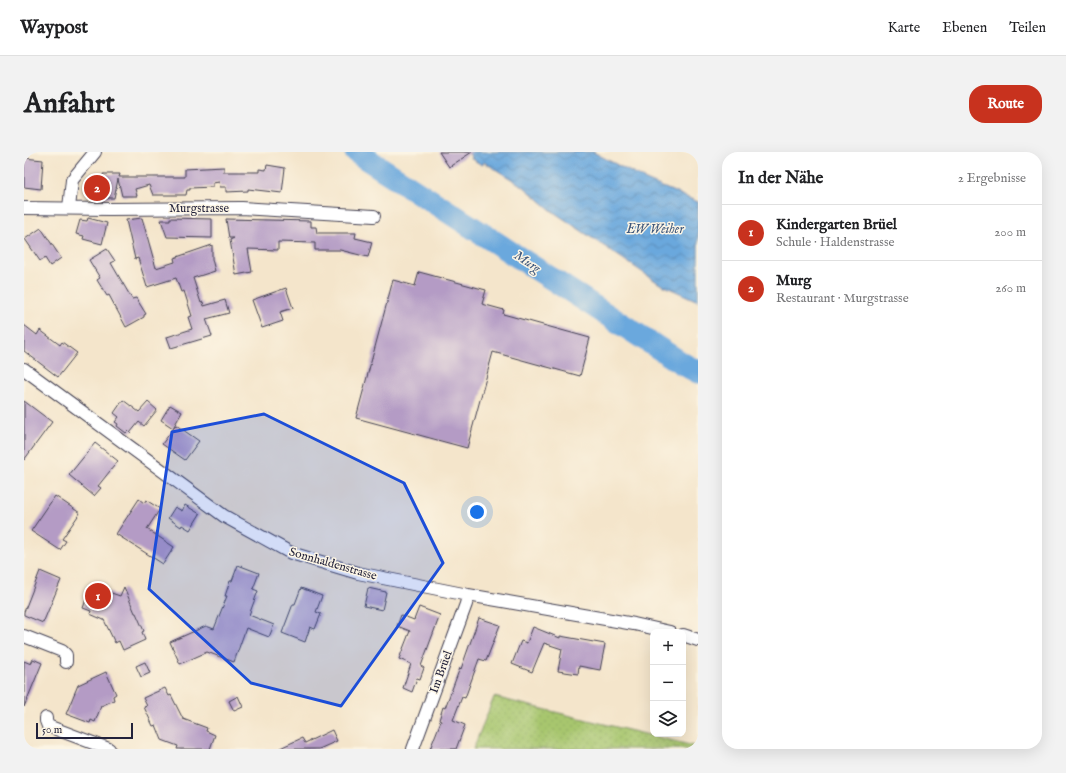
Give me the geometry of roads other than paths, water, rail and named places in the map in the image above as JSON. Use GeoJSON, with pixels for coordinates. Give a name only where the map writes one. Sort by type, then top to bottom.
{"type":"FeatureCollection","features":[{"type":"Feature","properties":{"kind":"street"},"geometry":{"type":"LineString","coordinates":[[69,208],[72,180],[95,152]]}},
{"type":"Feature","properties":{"kind":"street","name":"Murgstrasse"},"geometry":{"type":"LineString","coordinates":[[24,208],[242,208],[374,216]]}},
{"type":"Feature","properties":{"kind":"street","name":"Sonnhaldenstrasse"},"geometry":{"type":"LineString","coordinates":[[24,369],[224,516],[291,553],[358,573],[468,595],[656,629]]}},
{"type":"Feature","properties":{"kind":"street","name":"Im Brüel"},"geometry":{"type":"LineString","coordinates":[[413,749],[468,595]]}},
{"type":"Feature","properties":{"kind":"street"},"geometry":{"type":"LineString","coordinates":[[24,636],[62,651],[66,655],[66,662]]}},
{"type":"Feature","properties":{"kind":"street"},"geometry":{"type":"LineString","coordinates":[[686,636],[698,640]]}},
{"type":"Feature","properties":{"kind":"street"},"geometry":{"type":"LineString","coordinates":[[46,718],[48,726],[109,749]]}},
{"type":"Feature","properties":{"kind":"water","name":"EW Weiher"},"geometry":{"type":"Polygon","coordinates":[[[462,152],[593,152],[646,180],[698,202],[698,301],[660,284],[552,211],[524,187],[484,162],[482,165],[472,159],[469,153],[462,152]]]}},
{"type":"Feature","properties":{"kind":"waterway","name":"Murg"},"geometry":{"type":"LineString","coordinates":[[356,152],[683,364],[698,372]]}},
{"type":"Feature","properties":{"kind":"place","name":"Murg"},"geometry":{"type":"Point","coordinates":[97,188]}},
{"type":"Feature","properties":{"kind":"place","name":"Kindergarten Brüel"},"geometry":{"type":"Point","coordinates":[98,596]}}]}
